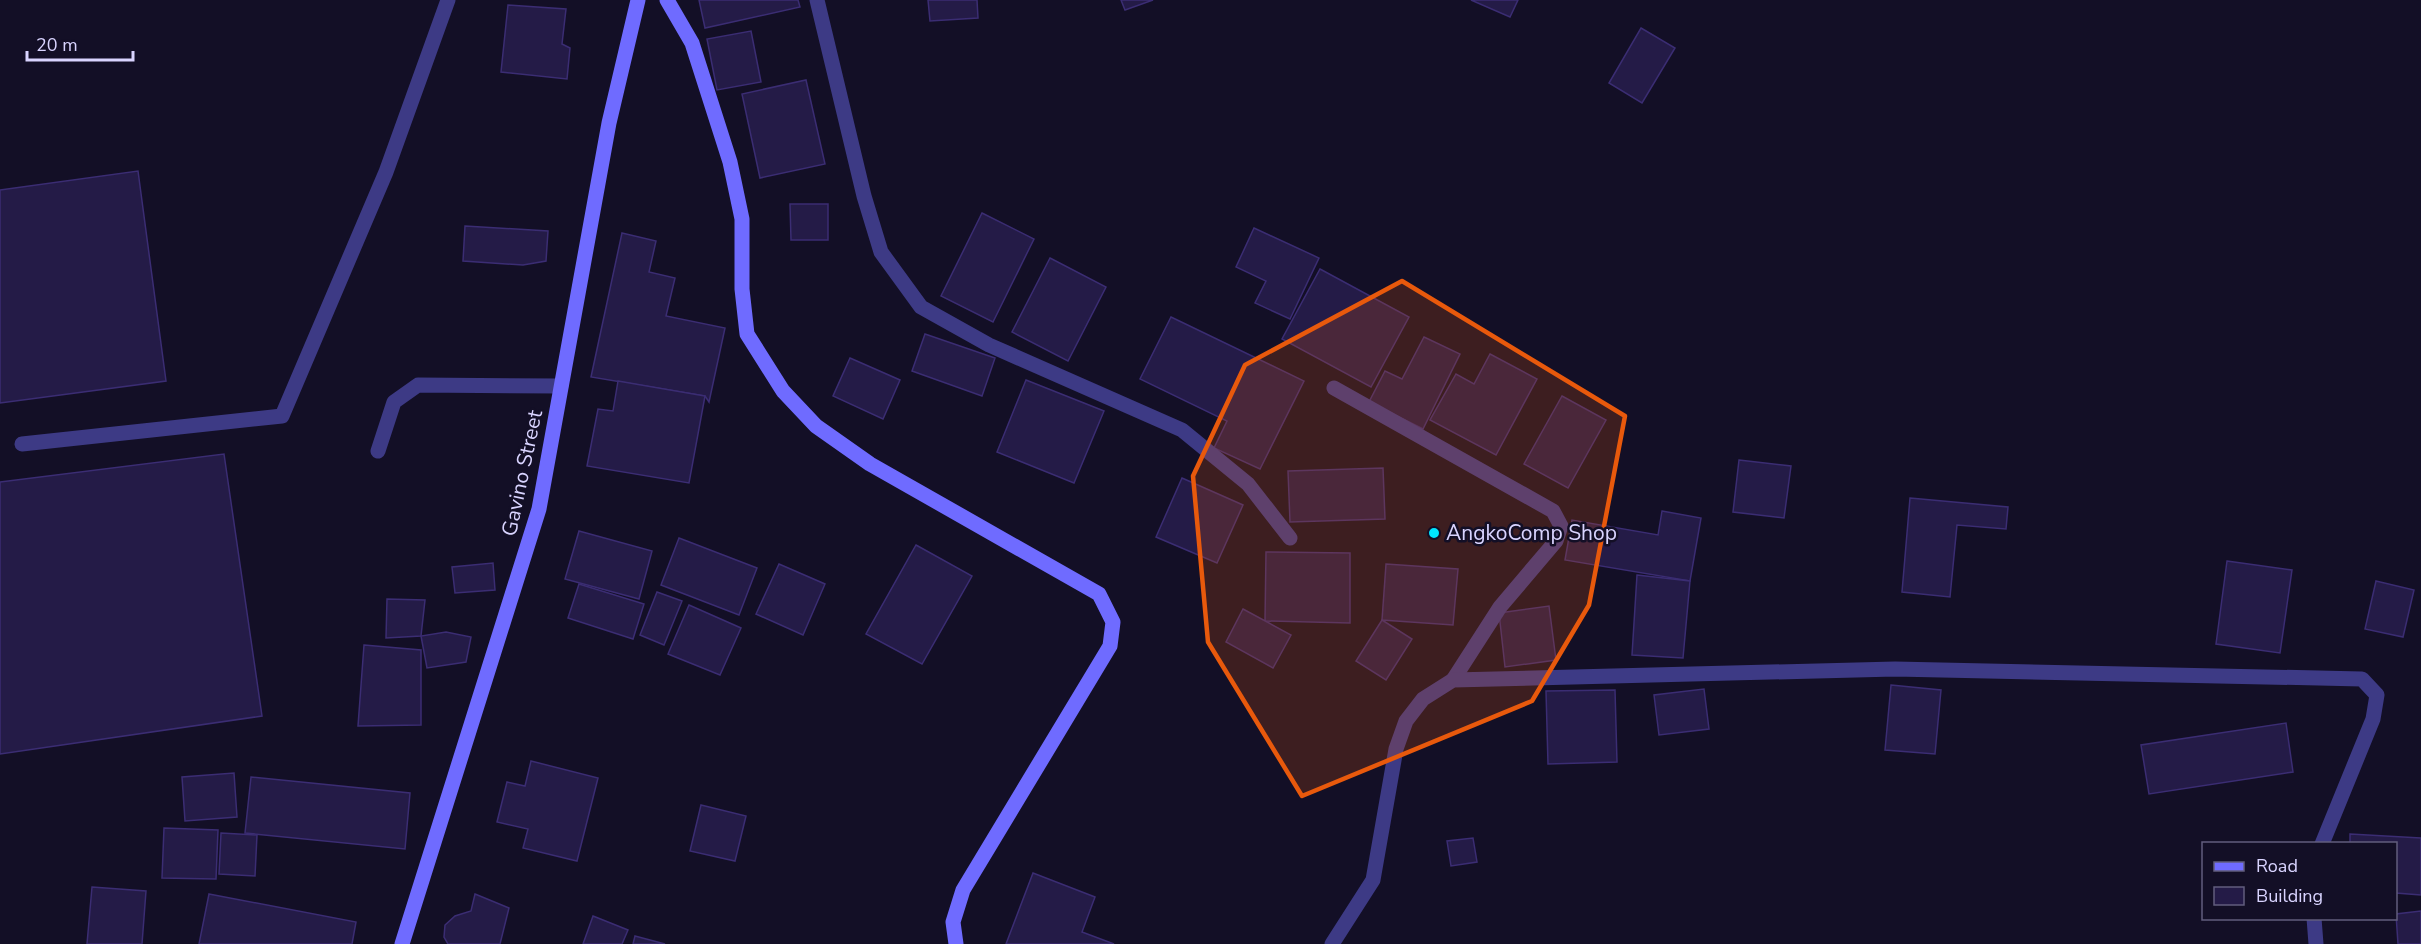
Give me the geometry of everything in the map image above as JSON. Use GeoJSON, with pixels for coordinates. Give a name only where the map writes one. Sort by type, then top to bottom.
{"type":"FeatureCollection","features":[{"type":"Feature","properties":{"kind":"street"},"geometry":{"type":"LineString","coordinates":[[22,444],[282,417],[386,172],[448,0]]}},
{"type":"Feature","properties":{"kind":"street","name":"Gavino Street"},"geometry":{"type":"LineString","coordinates":[[402,944],[539,509],[609,123],[639,0]]}},
{"type":"Feature","properties":{"kind":"street"},"geometry":{"type":"LineString","coordinates":[[667,0],[692,43],[729,162],[742,219],[742,289],[747,334],[783,391],[816,426],[870,464],[1099,594],[1113,622],[1110,646],[963,890],[953,922],[956,944]]}},
{"type":"Feature","properties":{"kind":"street"},"geometry":{"type":"LineString","coordinates":[[817,0],[864,196],[881,252],[921,307],[989,345],[1182,430],[1248,484],[1290,538]]}},
{"type":"Feature","properties":{"kind":"street"},"geometry":{"type":"LineString","coordinates":[[378,451],[394,402],[418,386],[561,387]]}},
{"type":"Feature","properties":{"kind":"street"},"geometry":{"type":"LineString","coordinates":[[1332,944],[1373,880],[1396,749],[1406,721],[1424,699],[1453,680],[1500,606],[1556,541],[1561,526],[1552,511],[1334,388]]}},
{"type":"Feature","properties":{"kind":"street"},"geometry":{"type":"LineString","coordinates":[[1453,680],[1895,669],[2361,679],[2377,695],[2373,719],[2322,842]]}},
{"type":"Feature","properties":{"kind":"street"},"geometry":{"type":"LineString","coordinates":[[2314,920],[2316,944]]}},
{"type":"Feature","properties":{"kind":"highlighted area"},"geometry":{"type":"Polygon","coordinates":[[[1402,281],[1625,416],[1589,605],[1532,701],[1302,796],[1208,642],[1193,476],[1245,365],[1402,281]]]}},
{"type":"Feature","properties":{"kind":"building"},"geometry":{"type":"Polygon","coordinates":[[[699,0],[798,0],[800,7],[705,28],[699,0]]]}},
{"type":"Feature","properties":{"kind":"building"},"geometry":{"type":"Polygon","coordinates":[[[928,0],[977,0],[978,18],[930,21],[928,0]]]}},
{"type":"Feature","properties":{"kind":"building"},"geometry":{"type":"Polygon","coordinates":[[[1121,0],[1153,0],[1125,10],[1121,0]]]}},
{"type":"Feature","properties":{"kind":"building"},"geometry":{"type":"Polygon","coordinates":[[[1471,0],[1518,0],[1510,17],[1471,0]]]}},
{"type":"Feature","properties":{"kind":"building"},"geometry":{"type":"Polygon","coordinates":[[[508,5],[566,9],[562,44],[570,48],[567,79],[501,72],[508,5]]]}},
{"type":"Feature","properties":{"kind":"building"},"geometry":{"type":"Polygon","coordinates":[[[1641,28],[1675,48],[1642,103],[1609,83],[1641,28]]]}},
{"type":"Feature","properties":{"kind":"building"},"geometry":{"type":"Polygon","coordinates":[[[751,31],[761,82],[717,90],[707,39],[751,31]]]}},
{"type":"Feature","properties":{"kind":"building"},"geometry":{"type":"Polygon","coordinates":[[[806,80],[825,164],[760,178],[742,94],[806,80]]]}},
{"type":"Feature","properties":{"kind":"building"},"geometry":{"type":"Polygon","coordinates":[[[138,171],[166,381],[0,403],[0,190],[138,171]]]}},
{"type":"Feature","properties":{"kind":"building"},"geometry":{"type":"Polygon","coordinates":[[[790,204],[828,204],[828,240],[791,240],[790,204]]]}},
{"type":"Feature","properties":{"kind":"building"},"geometry":{"type":"Polygon","coordinates":[[[982,213],[1034,239],[993,322],[941,296],[982,213]]]}},
{"type":"Feature","properties":{"kind":"building"},"geometry":{"type":"Polygon","coordinates":[[[465,226],[548,231],[546,261],[523,265],[463,261],[465,226]]]}},
{"type":"Feature","properties":{"kind":"building"},"geometry":{"type":"Polygon","coordinates":[[[1254,228],[1319,258],[1290,319],[1255,303],[1266,281],[1236,267],[1254,228]]]}},
{"type":"Feature","properties":{"kind":"building"},"geometry":{"type":"Polygon","coordinates":[[[622,233],[656,241],[649,272],[675,278],[666,316],[725,328],[709,402],[705,396],[591,377],[622,233]]]}},
{"type":"Feature","properties":{"kind":"building"},"geometry":{"type":"Polygon","coordinates":[[[1050,258],[1106,287],[1068,361],[1012,332],[1050,258]]]}},
{"type":"Feature","properties":{"kind":"building"},"geometry":{"type":"Polygon","coordinates":[[[1320,269],[1409,317],[1371,387],[1282,339],[1320,269]]]}},
{"type":"Feature","properties":{"kind":"building"},"geometry":{"type":"Polygon","coordinates":[[[1171,317],[1304,381],[1260,469],[1214,448],[1227,421],[1140,379],[1171,317]]]}},
{"type":"Feature","properties":{"kind":"building"},"geometry":{"type":"Polygon","coordinates":[[[925,334],[995,358],[982,396],[912,371],[925,334]]]}},
{"type":"Feature","properties":{"kind":"building"},"geometry":{"type":"Polygon","coordinates":[[[1424,337],[1460,354],[1423,429],[1369,402],[1385,371],[1402,379],[1424,337]]]}},
{"type":"Feature","properties":{"kind":"building"},"geometry":{"type":"Polygon","coordinates":[[[1490,354],[1537,379],[1496,455],[1430,420],[1456,374],[1474,384],[1490,354]]]}},
{"type":"Feature","properties":{"kind":"building"},"geometry":{"type":"Polygon","coordinates":[[[850,358],[900,380],[883,419],[833,396],[850,358]]]}},
{"type":"Feature","properties":{"kind":"building"},"geometry":{"type":"Polygon","coordinates":[[[1026,380],[1104,411],[1074,483],[997,452],[1026,380]]]}},
{"type":"Feature","properties":{"kind":"building"},"geometry":{"type":"Polygon","coordinates":[[[618,381],[705,396],[689,483],[587,466],[598,409],[613,411],[618,381]]]}},
{"type":"Feature","properties":{"kind":"building"},"geometry":{"type":"Polygon","coordinates":[[[1562,396],[1606,420],[1568,488],[1524,464],[1562,396]]]}},
{"type":"Feature","properties":{"kind":"building"},"geometry":{"type":"Polygon","coordinates":[[[224,454],[262,716],[0,754],[0,482],[224,454]]]}},
{"type":"Feature","properties":{"kind":"building"},"geometry":{"type":"Polygon","coordinates":[[[1739,460],[1791,466],[1784,518],[1733,512],[1739,460]]]}},
{"type":"Feature","properties":{"kind":"building"},"geometry":{"type":"Polygon","coordinates":[[[1383,468],[1385,519],[1290,522],[1288,471],[1383,468]]]}},
{"type":"Feature","properties":{"kind":"building"},"geometry":{"type":"Polygon","coordinates":[[[1182,478],[1243,505],[1217,563],[1156,537],[1182,478]]]}},
{"type":"Feature","properties":{"kind":"building"},"geometry":{"type":"Polygon","coordinates":[[[1910,498],[2008,507],[2006,529],[1957,525],[1950,597],[1902,592],[1910,498]]]}},
{"type":"Feature","properties":{"kind":"building"},"geometry":{"type":"Polygon","coordinates":[[[1662,511],[1701,518],[1690,581],[1565,560],[1572,520],[1658,535],[1662,511]]]}},
{"type":"Feature","properties":{"kind":"building"},"geometry":{"type":"Polygon","coordinates":[[[579,531],[652,551],[639,599],[565,579],[579,531]]]}},
{"type":"Feature","properties":{"kind":"building"},"geometry":{"type":"Polygon","coordinates":[[[679,538],[757,568],[739,615],[661,585],[679,538]]]}},
{"type":"Feature","properties":{"kind":"building"},"geometry":{"type":"Polygon","coordinates":[[[916,545],[972,576],[922,664],[866,634],[916,545]]]}},
{"type":"Feature","properties":{"kind":"building"},"geometry":{"type":"Polygon","coordinates":[[[1266,552],[1350,553],[1350,623],[1265,621],[1266,552]]]}},
{"type":"Feature","properties":{"kind":"building"},"geometry":{"type":"Polygon","coordinates":[[[2227,561],[2292,570],[2280,653],[2216,644],[2227,561]]]}},
{"type":"Feature","properties":{"kind":"building"},"geometry":{"type":"Polygon","coordinates":[[[493,563],[495,590],[455,593],[452,567],[493,563]]]}},
{"type":"Feature","properties":{"kind":"building"},"geometry":{"type":"Polygon","coordinates":[[[779,564],[825,584],[803,635],[756,614],[779,564]]]}},
{"type":"Feature","properties":{"kind":"building"},"geometry":{"type":"Polygon","coordinates":[[[1386,564],[1458,569],[1453,625],[1382,620],[1386,564]]]}},
{"type":"Feature","properties":{"kind":"building"},"geometry":{"type":"Polygon","coordinates":[[[1637,575],[1690,581],[1683,658],[1632,655],[1637,575]]]}},
{"type":"Feature","properties":{"kind":"building"},"geometry":{"type":"Polygon","coordinates":[[[2376,581],[2414,590],[2403,637],[2365,629],[2376,581]]]}},
{"type":"Feature","properties":{"kind":"building"},"geometry":{"type":"Polygon","coordinates":[[[579,584],[644,604],[633,639],[568,618],[579,584]]]}},
{"type":"Feature","properties":{"kind":"building"},"geometry":{"type":"Polygon","coordinates":[[[657,592],[682,601],[664,645],[640,635],[657,592]]]}},
{"type":"Feature","properties":{"kind":"building"},"geometry":{"type":"Polygon","coordinates":[[[387,599],[425,600],[421,636],[386,638],[387,599]]]}},
{"type":"Feature","properties":{"kind":"building"},"geometry":{"type":"Polygon","coordinates":[[[689,605],[741,628],[720,675],[668,654],[689,605]]]}},
{"type":"Feature","properties":{"kind":"building"},"geometry":{"type":"Polygon","coordinates":[[[1549,606],[1556,660],[1505,667],[1499,613],[1549,606]]]}},
{"type":"Feature","properties":{"kind":"building"},"geometry":{"type":"Polygon","coordinates":[[[1243,609],[1291,635],[1273,668],[1226,642],[1243,609]]]}},
{"type":"Feature","properties":{"kind":"building"},"geometry":{"type":"Polygon","coordinates":[[[1382,620],[1412,639],[1386,680],[1356,661],[1382,620]]]}},
{"type":"Feature","properties":{"kind":"building"},"geometry":{"type":"Polygon","coordinates":[[[446,632],[471,637],[466,662],[427,668],[421,636],[446,632]]]}},
{"type":"Feature","properties":{"kind":"building"},"geometry":{"type":"Polygon","coordinates":[[[364,645],[421,650],[421,725],[358,726],[364,645]]]}},
{"type":"Feature","properties":{"kind":"building"},"geometry":{"type":"Polygon","coordinates":[[[1891,685],[1941,690],[1935,754],[1885,750],[1891,685]]]}},
{"type":"Feature","properties":{"kind":"building"},"geometry":{"type":"Polygon","coordinates":[[[1704,689],[1709,729],[1659,735],[1654,695],[1704,689]]]}},
{"type":"Feature","properties":{"kind":"building"},"geometry":{"type":"Polygon","coordinates":[[[1615,690],[1617,762],[1548,764],[1546,691],[1615,690]]]}},
{"type":"Feature","properties":{"kind":"building"},"geometry":{"type":"Polygon","coordinates":[[[2286,723],[2293,772],[2149,794],[2141,745],[2286,723]]]}},
{"type":"Feature","properties":{"kind":"building"},"geometry":{"type":"Polygon","coordinates":[[[531,761],[598,778],[577,861],[523,848],[528,829],[497,822],[507,782],[525,786],[531,761]]]}},
{"type":"Feature","properties":{"kind":"building"},"geometry":{"type":"Polygon","coordinates":[[[234,773],[237,817],[185,821],[182,777],[234,773]]]}},
{"type":"Feature","properties":{"kind":"building"},"geometry":{"type":"Polygon","coordinates":[[[251,777],[410,793],[405,849],[245,833],[251,777]]]}},
{"type":"Feature","properties":{"kind":"building"},"geometry":{"type":"Polygon","coordinates":[[[701,805],[746,816],[735,861],[690,851],[701,805]]]}},
{"type":"Feature","properties":{"kind":"building"},"geometry":{"type":"Polygon","coordinates":[[[164,828],[218,830],[216,879],[162,878],[164,828]]]}},
{"type":"Feature","properties":{"kind":"building"},"geometry":{"type":"Polygon","coordinates":[[[221,833],[257,835],[255,876],[219,874],[221,833]]]}},
{"type":"Feature","properties":{"kind":"building"},"geometry":{"type":"Polygon","coordinates":[[[2350,834],[2421,838],[2421,895],[2397,893],[2397,842],[2350,842],[2350,834]]]}},
{"type":"Feature","properties":{"kind":"building"},"geometry":{"type":"Polygon","coordinates":[[[1473,838],[1477,862],[1451,866],[1447,841],[1473,838]]]}},
{"type":"Feature","properties":{"kind":"building"},"geometry":{"type":"Polygon","coordinates":[[[1033,873],[1095,897],[1082,932],[1114,944],[1006,944],[1033,873]]]}},
{"type":"Feature","properties":{"kind":"building"},"geometry":{"type":"Polygon","coordinates":[[[92,887],[146,891],[142,944],[87,944],[92,887]]]}},
{"type":"Feature","properties":{"kind":"building"},"geometry":{"type":"Polygon","coordinates":[[[209,894],[356,922],[352,944],[199,944],[209,894]]]}},
{"type":"Feature","properties":{"kind":"building"},"geometry":{"type":"Polygon","coordinates":[[[475,894],[509,908],[500,944],[448,944],[444,937],[445,925],[455,916],[471,911],[475,894]]]}},
{"type":"Feature","properties":{"kind":"building"},"geometry":{"type":"Polygon","coordinates":[[[2421,911],[2421,944],[2398,944],[2397,914],[2421,911]]]}},
{"type":"Feature","properties":{"kind":"building"},"geometry":{"type":"Polygon","coordinates":[[[593,916],[628,930],[622,944],[583,944],[593,916]]]}},
{"type":"Feature","properties":{"kind":"building"},"geometry":{"type":"Polygon","coordinates":[[[635,936],[665,944],[633,944],[635,936]]]}},
{"type":"Feature","properties":{"kind":"place","name":"AngkoComp Shop"},"geometry":{"type":"Point","coordinates":[1434,533]}}]}
